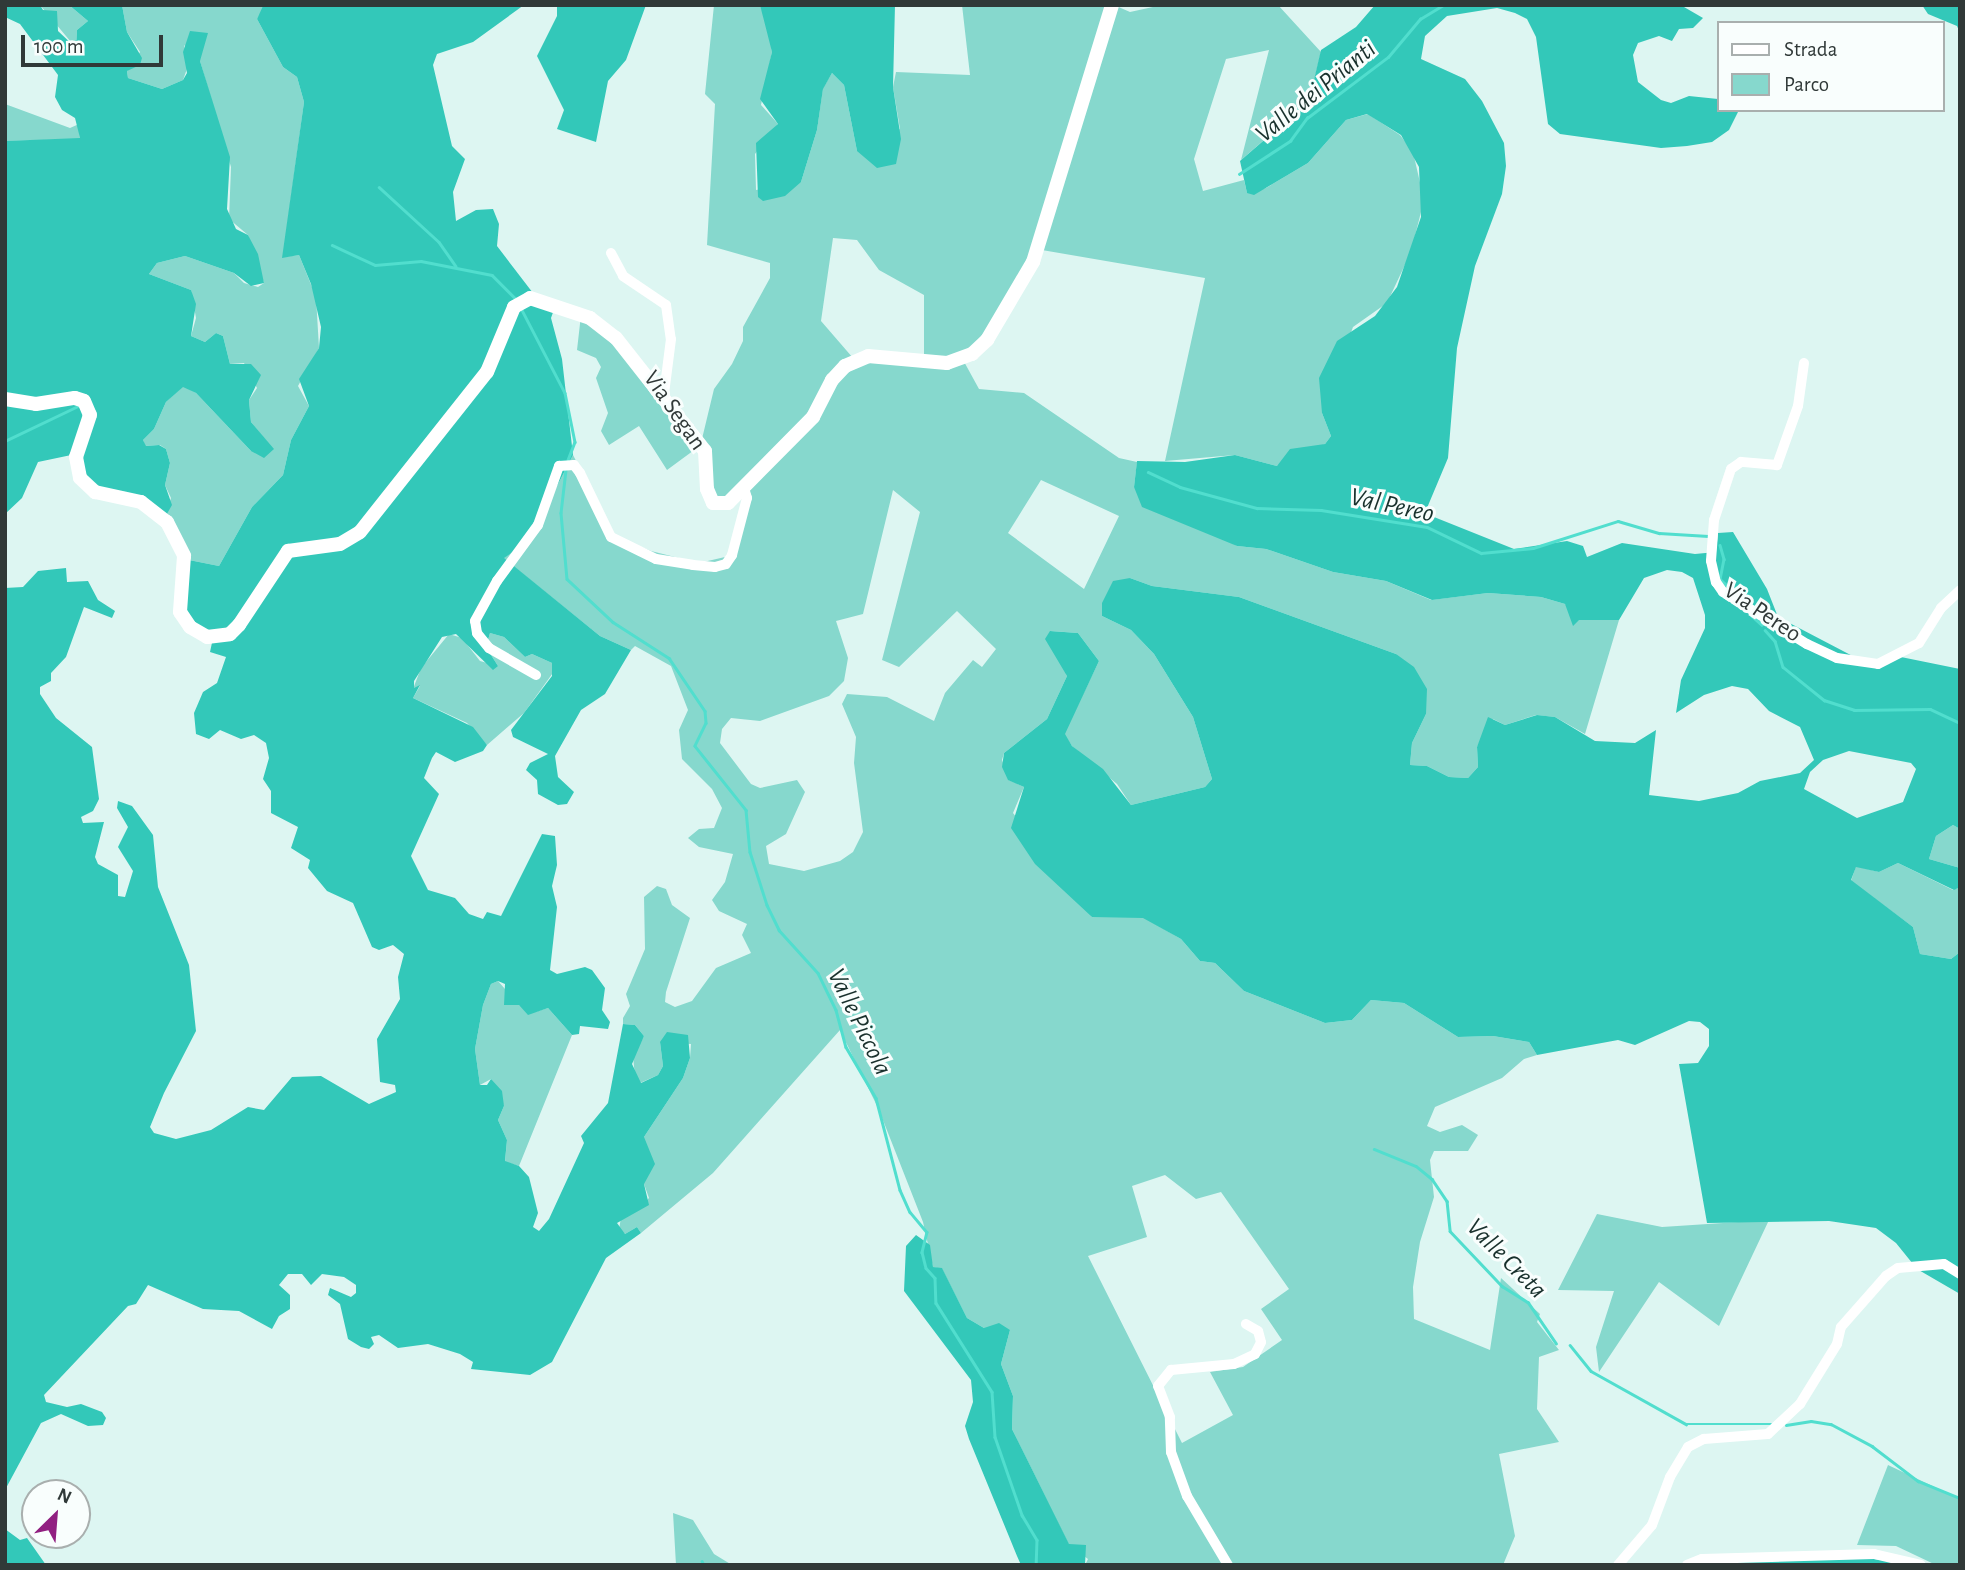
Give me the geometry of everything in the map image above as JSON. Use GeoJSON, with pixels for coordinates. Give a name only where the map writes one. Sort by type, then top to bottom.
{"type":"FeatureCollection","features":[{"type":"Feature","properties":{"kind":"street","name":"Via Segan"},"geometry":{"type":"LineString","coordinates":[[5,399],[36,404],[75,398],[84,401],[90,415],[76,457],[79,478],[95,492],[141,502],[167,522],[184,556],[180,612],[190,627],[207,637],[230,634],[239,625],[288,551],[340,544],[360,532],[487,372],[513,307],[530,298],[597,323],[624,346],[664,394],[705,452],[707,489],[713,503],[728,503],[813,417],[832,380],[845,366],[876,355],[947,363],[972,354],[987,340],[1033,262],[1112,5]]}},
{"type":"Feature","properties":{"kind":"street"},"geometry":{"type":"LineString","coordinates":[[611,253],[624,276],[666,305],[671,338],[664,394]]}},
{"type":"Feature","properties":{"kind":"street","name":"Via Pereo"},"geometry":{"type":"LineString","coordinates":[[1804,363],[1798,407],[1777,465],[1741,462],[1731,469],[1714,520],[1711,561],[1716,582],[1767,621],[1856,664],[1878,664],[1919,643],[1941,608],[1960,590]]}},
{"type":"Feature","properties":{"kind":"street"},"geometry":{"type":"LineString","coordinates":[[536,675],[489,648],[477,633],[475,621],[510,561],[538,525],[559,467],[574,466],[580,473],[611,537],[656,559],[693,565],[715,567],[732,555],[747,498],[744,488]]}},
{"type":"Feature","properties":{"kind":"street"},"geometry":{"type":"LineString","coordinates":[[1618,1565],[1652,1525],[1670,1477],[1689,1447],[1704,1439],[1768,1434],[1800,1404],[1837,1344],[1842,1327],[1886,1276],[1898,1268],[1944,1264],[1960,1275]]}},
{"type":"Feature","properties":{"kind":"street"},"geometry":{"type":"LineString","coordinates":[[1228,1565],[1187,1496],[1171,1452],[1170,1418],[1158,1386],[1171,1370],[1234,1364],[1255,1354],[1261,1342],[1258,1331],[1246,1324]]}},
{"type":"Feature","properties":{"kind":"street"},"geometry":{"type":"LineString","coordinates":[[1687,1565],[1702,1559],[1874,1554],[1921,1565]]}},
{"type":"Feature","properties":{"kind":"green space"},"geometry":{"type":"Polygon","coordinates":[[[5,5],[40,5],[43,10],[57,11],[58,31],[76,48],[77,30],[88,21],[69,5],[122,5],[127,32],[142,58],[140,65],[127,71],[128,78],[162,89],[183,80],[187,73],[183,52],[190,31],[208,33],[200,61],[230,157],[227,209],[236,229],[248,235],[258,254],[264,283],[251,286],[234,273],[185,256],[157,263],[149,274],[191,290],[196,304],[191,336],[205,342],[216,333],[223,336],[230,364],[251,364],[261,375],[249,400],[251,422],[274,449],[264,458],[251,451],[196,393],[183,387],[166,402],[154,429],[143,440],[146,446],[159,445],[166,449],[170,463],[165,485],[172,505],[164,519],[144,504],[86,489],[76,454],[38,462],[22,498],[5,514],[5,141],[80,138],[75,118],[62,110],[55,97],[58,75],[20,24],[5,17],[5,5]]]}},
{"type":"Feature","properties":{"kind":"green space"},"geometry":{"type":"Polygon","coordinates":[[[40,5],[69,5],[88,21],[77,30],[76,48],[40,5]]]}},
{"type":"Feature","properties":{"kind":"green space"},"geometry":{"type":"Polygon","coordinates":[[[122,5],[265,5],[257,19],[283,67],[297,77],[304,102],[283,257],[299,255],[316,297],[319,348],[298,386],[309,406],[291,440],[283,475],[252,507],[219,566],[184,559],[164,519],[171,498],[165,485],[170,463],[166,449],[160,445],[145,446],[143,440],[154,429],[166,402],[183,386],[196,393],[251,451],[269,444],[251,422],[249,400],[257,388],[244,363],[230,364],[223,336],[216,333],[205,342],[191,336],[196,318],[191,290],[149,274],[157,263],[185,256],[234,273],[244,283],[258,287],[264,283],[248,235],[229,219],[231,167],[200,61],[184,45],[188,66],[183,80],[162,89],[128,78],[127,71],[140,52],[127,32],[122,5]]]}},
{"type":"Feature","properties":{"kind":"green space"},"geometry":{"type":"Polygon","coordinates":[[[524,5],[473,42],[437,54],[433,65],[452,146],[465,159],[453,192],[456,221],[476,210],[493,209],[499,224],[497,246],[536,297],[556,304],[551,318],[562,359],[573,455],[529,541],[504,558],[600,636],[631,650],[605,694],[581,710],[555,756],[558,777],[574,792],[567,804],[558,805],[538,794],[537,780],[526,770],[530,763],[548,754],[513,737],[511,730],[552,676],[552,663],[532,654],[525,657],[504,637],[490,633],[486,647],[498,666],[493,670],[456,634],[442,637],[414,681],[414,688],[420,685],[413,698],[473,727],[487,745],[483,751],[455,762],[436,752],[424,778],[439,794],[411,856],[428,890],[455,898],[469,914],[483,919],[487,912],[501,916],[542,834],[555,836],[557,865],[552,886],[557,907],[550,970],[557,974],[585,967],[592,970],[605,988],[602,1010],[610,1022],[608,1029],[580,1026],[579,1034],[572,1035],[548,1008],[528,1015],[519,1005],[504,1005],[505,984],[498,981],[491,984],[483,1005],[475,1049],[480,1085],[487,1085],[491,1079],[502,1091],[504,1106],[498,1120],[507,1140],[505,1161],[519,1166],[529,1177],[538,1213],[533,1227],[539,1231],[549,1219],[584,1143],[581,1136],[608,1103],[623,1024],[635,1025],[644,1036],[632,1064],[641,1083],[658,1075],[663,1066],[660,1042],[667,1032],[688,1035],[690,1058],[683,1078],[644,1137],[655,1164],[644,1184],[649,1205],[617,1223],[625,1234],[637,1227],[641,1233],[606,1258],[552,1362],[530,1375],[471,1369],[473,1362],[460,1354],[428,1344],[398,1348],[379,1335],[371,1337],[374,1344],[369,1349],[361,1347],[348,1339],[340,1304],[328,1295],[330,1288],[351,1297],[356,1293],[356,1285],[344,1277],[322,1274],[311,1285],[302,1274],[288,1274],[279,1285],[290,1295],[290,1309],[279,1316],[272,1329],[239,1311],[203,1309],[148,1285],[136,1304],[128,1306],[44,1395],[46,1402],[67,1407],[81,1404],[102,1412],[106,1418],[103,1425],[88,1426],[61,1414],[41,1423],[5,1490],[5,588],[23,587],[38,571],[66,568],[67,582],[88,581],[98,600],[115,611],[112,618],[84,607],[66,657],[51,673],[51,681],[40,687],[40,694],[56,718],[92,747],[99,799],[93,811],[81,817],[83,823],[104,822],[95,857],[98,864],[118,875],[118,896],[125,897],[133,871],[118,847],[128,827],[117,808],[118,801],[132,806],[153,835],[158,887],[189,965],[196,1031],[150,1127],[154,1133],[176,1139],[211,1130],[248,1107],[264,1110],[292,1077],[321,1076],[369,1104],[396,1092],[395,1085],[380,1082],[377,1039],[400,999],[398,977],[404,954],[393,945],[379,950],[372,947],[353,903],[327,891],[308,868],[310,860],[291,848],[298,827],[271,813],[271,791],[263,779],[269,758],[266,743],[254,735],[241,739],[220,730],[209,739],[196,734],[194,713],[203,692],[217,683],[226,657],[210,652],[213,638],[181,614],[184,559],[219,566],[252,507],[283,475],[291,440],[309,406],[299,379],[319,348],[321,327],[311,284],[299,255],[282,258],[304,102],[297,77],[283,67],[257,19],[263,6],[524,5]]]}},
{"type":"Feature","properties":{"kind":"green space"},"geometry":{"type":"Polygon","coordinates":[[[557,5],[646,5],[626,60],[608,81],[596,142],[557,129],[564,110],[537,56],[557,16],[557,5]]]}},
{"type":"Feature","properties":{"kind":"green space"},"geometry":{"type":"Polygon","coordinates":[[[714,5],[760,5],[769,30],[772,52],[761,105],[778,124],[755,154],[756,190],[801,182],[817,130],[823,88],[832,73],[844,85],[857,151],[900,129],[893,87],[896,72],[970,75],[962,5],[1114,5],[1130,12],[1162,5],[1278,5],[1321,52],[1309,101],[1241,160],[1269,50],[1226,59],[1194,159],[1203,191],[1244,180],[1247,193],[1266,188],[1308,163],[1346,120],[1368,114],[1400,135],[1413,152],[1424,200],[1411,252],[1387,303],[1353,327],[1322,413],[1331,436],[1325,444],[1277,466],[1235,455],[1165,461],[1205,278],[1036,249],[1009,309],[962,358],[979,389],[1024,393],[1119,458],[1137,462],[1134,487],[1237,546],[1266,549],[1333,572],[1386,581],[1431,600],[1488,593],[1541,597],[1565,604],[1579,620],[1619,620],[1585,734],[1555,717],[1536,715],[1505,725],[1493,719],[1477,747],[1478,767],[1468,778],[1449,777],[1427,766],[1410,765],[1412,743],[1426,714],[1396,654],[1239,597],[1152,586],[1130,578],[1102,616],[1131,630],[1154,654],[1193,717],[1212,779],[1205,787],[1131,805],[1117,784],[1072,746],[1064,734],[1099,661],[1078,633],[1051,631],[1067,676],[1047,719],[1004,753],[1002,760],[1009,780],[1024,787],[1013,813],[1092,917],[1143,917],[1181,939],[1200,961],[1215,963],[1244,991],[1325,1023],[1352,1020],[1371,1000],[1404,1003],[1458,1037],[1493,1036],[1529,1042],[1537,1055],[1524,1059],[1502,1078],[1435,1107],[1427,1126],[1440,1132],[1462,1125],[1478,1135],[1468,1151],[1434,1151],[1430,1160],[1434,1197],[1420,1242],[1413,1287],[1414,1319],[1490,1350],[1501,1278],[1540,1314],[1537,1322],[1559,1350],[1539,1357],[1537,1409],[1559,1442],[1499,1454],[1515,1536],[1503,1565],[1085,1565],[1088,1559],[1069,1545],[1012,1429],[1013,1396],[1001,1364],[1010,1330],[984,1328],[967,1318],[942,1269],[933,1267],[923,1222],[879,1110],[840,1030],[713,1173],[641,1233],[637,1227],[625,1234],[619,1230],[621,1217],[635,1212],[649,1198],[644,1184],[644,1137],[683,1078],[690,1058],[691,1044],[660,1042],[663,1066],[658,1075],[640,1083],[635,1077],[633,1056],[644,1036],[635,1025],[623,1024],[623,1018],[630,1006],[626,994],[645,949],[644,897],[657,886],[666,889],[672,905],[690,918],[666,992],[665,1002],[675,1007],[692,1001],[716,968],[751,953],[742,935],[747,924],[719,911],[712,900],[725,882],[733,854],[699,847],[688,838],[699,829],[714,828],[722,808],[712,789],[682,759],[679,730],[688,710],[671,666],[635,646],[631,650],[600,636],[503,558],[529,541],[573,455],[615,536],[651,551],[699,563],[725,557],[738,538],[746,492],[716,502],[701,445],[667,470],[639,426],[609,445],[601,431],[608,413],[596,378],[601,367],[596,358],[577,350],[581,315],[613,335],[701,443],[714,389],[732,364],[743,341],[743,327],[770,278],[770,263],[707,245],[715,104],[705,94],[714,5]],[[833,238],[821,321],[853,358],[924,363],[924,295],[879,270],[857,240],[833,238]],[[1041,480],[1008,533],[1084,589],[1119,516],[1041,480]],[[893,490],[863,614],[836,621],[848,658],[844,681],[829,696],[760,721],[731,718],[722,729],[720,743],[751,784],[760,788],[797,780],[805,792],[786,834],[766,846],[769,864],[804,871],[840,861],[853,852],[863,832],[854,763],[856,737],[842,704],[847,694],[887,697],[934,721],[945,693],[973,660],[982,667],[996,649],[957,611],[899,667],[882,660],[920,512],[893,490]],[[1165,1175],[1132,1186],[1147,1237],[1088,1256],[1182,1443],[1233,1415],[1210,1372],[1243,1367],[1282,1340],[1261,1309],[1289,1289],[1221,1192],[1196,1199],[1165,1175]]]}},
{"type":"Feature","properties":{"kind":"green space"},"geometry":{"type":"Polygon","coordinates":[[[760,5],[895,5],[893,87],[901,139],[896,164],[877,168],[857,151],[844,85],[832,73],[823,89],[817,130],[801,182],[785,196],[763,201],[758,197],[756,143],[778,124],[760,99],[772,52],[760,5]]]}},
{"type":"Feature","properties":{"kind":"green space"},"geometry":{"type":"Polygon","coordinates":[[[1375,5],[1661,5],[1684,7],[1703,18],[1693,28],[1679,29],[1672,41],[1659,36],[1638,43],[1633,55],[1638,82],[1661,100],[1671,103],[1689,96],[1716,99],[1716,112],[1738,112],[1729,130],[1712,142],[1661,148],[1560,134],[1548,124],[1536,37],[1527,19],[1515,13],[1497,8],[1447,16],[1425,36],[1421,59],[1465,79],[1482,101],[1504,143],[1506,166],[1502,194],[1475,266],[1457,348],[1448,458],[1427,508],[1409,507],[1514,549],[1567,541],[1583,546],[1587,557],[1622,543],[1695,554],[1716,552],[1718,533],[1733,532],[1767,589],[1778,617],[1864,662],[1896,656],[1960,669],[1960,829],[1953,825],[1936,836],[1929,859],[1960,868],[1960,887],[1954,890],[1898,863],[1879,872],[1856,867],[1851,880],[1913,927],[1920,954],[1951,959],[1960,952],[1960,1294],[1917,1269],[1896,1243],[1876,1228],[1829,1221],[1707,1223],[1679,1064],[1698,1063],[1709,1046],[1709,1029],[1700,1022],[1689,1021],[1635,1045],[1618,1040],[1537,1055],[1529,1042],[1493,1036],[1458,1037],[1404,1003],[1371,1000],[1352,1020],[1325,1023],[1244,991],[1215,963],[1200,961],[1181,939],[1143,918],[1092,917],[1035,864],[1011,828],[1024,787],[1008,780],[1002,767],[1004,753],[1047,719],[1067,676],[1045,639],[1050,631],[1078,633],[1099,661],[1065,734],[1072,746],[1103,769],[1131,805],[1205,787],[1212,779],[1193,717],[1154,654],[1131,630],[1102,616],[1102,603],[1113,581],[1130,578],[1152,586],[1239,597],[1396,654],[1414,667],[1427,689],[1426,714],[1412,743],[1410,765],[1427,766],[1449,777],[1468,778],[1478,767],[1477,747],[1488,717],[1505,725],[1537,715],[1555,717],[1595,741],[1635,743],[1656,730],[1649,795],[1699,801],[1738,793],[1760,781],[1800,773],[1814,760],[1800,727],[1769,711],[1748,689],[1732,686],[1704,695],[1676,713],[1681,680],[1705,628],[1705,615],[1693,578],[1682,572],[1667,570],[1644,578],[1619,620],[1579,620],[1573,626],[1565,604],[1541,597],[1488,593],[1432,600],[1386,581],[1333,572],[1266,549],[1237,546],[1142,507],[1134,487],[1137,461],[1185,462],[1235,455],[1277,466],[1290,449],[1325,444],[1331,436],[1322,413],[1319,378],[1337,341],[1375,316],[1397,287],[1421,217],[1419,167],[1401,135],[1367,114],[1346,120],[1308,163],[1254,195],[1247,193],[1240,161],[1309,101],[1321,50],[1356,27],[1375,5]],[[1849,751],[1823,760],[1810,772],[1804,789],[1857,818],[1903,802],[1916,769],[1911,763],[1849,751]]]}},
{"type":"Feature","properties":{"kind":"green space"},"geometry":{"type":"Polygon","coordinates":[[[1922,5],[1960,5],[1960,33],[1957,26],[1928,14],[1922,5]]]}},
{"type":"Feature","properties":{"kind":"green space"},"geometry":{"type":"Polygon","coordinates":[[[5,104],[70,128],[79,124],[80,139],[5,141],[5,104]]]}},
{"type":"Feature","properties":{"kind":"green space"},"geometry":{"type":"Polygon","coordinates":[[[490,633],[504,637],[525,657],[532,654],[552,663],[555,670],[524,713],[487,745],[467,723],[413,698],[420,686],[413,689],[421,668],[449,634],[462,638],[480,661],[498,666],[486,647],[490,633]]]}},
{"type":"Feature","properties":{"kind":"green space"},"geometry":{"type":"Polygon","coordinates":[[[1953,825],[1960,829],[1960,868],[1929,859],[1936,836],[1953,825]]]}},
{"type":"Feature","properties":{"kind":"green space"},"geometry":{"type":"Polygon","coordinates":[[[1898,863],[1953,890],[1960,887],[1960,952],[1951,959],[1920,954],[1913,927],[1851,881],[1856,866],[1879,872],[1898,863]]]}},
{"type":"Feature","properties":{"kind":"green space"},"geometry":{"type":"Polygon","coordinates":[[[498,981],[519,1005],[535,1012],[548,1008],[572,1035],[519,1166],[505,1162],[507,1140],[498,1120],[504,1106],[491,1079],[480,1085],[475,1049],[483,1005],[491,984],[498,981]]]}},
{"type":"Feature","properties":{"kind":"green space"},"geometry":{"type":"Polygon","coordinates":[[[1597,1214],[1662,1227],[1769,1220],[1719,1326],[1659,1282],[1599,1372],[1596,1347],[1614,1291],[1558,1290],[1597,1214]]]}},
{"type":"Feature","properties":{"kind":"green space"},"geometry":{"type":"Polygon","coordinates":[[[916,1235],[930,1245],[933,1267],[942,1268],[967,1318],[984,1328],[999,1323],[1010,1330],[1001,1364],[1013,1396],[1012,1429],[1069,1544],[1086,1545],[1085,1565],[1021,1565],[965,1426],[973,1402],[971,1380],[904,1291],[906,1246],[916,1235]]]}},
{"type":"Feature","properties":{"kind":"green space"},"geometry":{"type":"Polygon","coordinates":[[[1888,1465],[1960,1499],[1960,1565],[1936,1565],[1896,1546],[1857,1545],[1888,1465]]]}},
{"type":"Feature","properties":{"kind":"green space"},"geometry":{"type":"Polygon","coordinates":[[[673,1513],[693,1520],[714,1554],[732,1565],[676,1565],[673,1513]]]}},
{"type":"Feature","properties":{"kind":"green space"},"geometry":{"type":"Polygon","coordinates":[[[5,1529],[21,1540],[21,1549],[35,1549],[46,1565],[5,1565],[5,1529]]]}},
{"type":"Feature","properties":{"kind":"green space"},"geometry":{"type":"Polygon","coordinates":[[[1852,1556],[1917,1565],[1680,1565],[1683,1564],[1852,1556]]]}},
{"type":"Feature","properties":{"kind":"waterway","name":"Valle dei Prianti"},"geometry":{"type":"LineString","coordinates":[[1239,174],[1290,141],[1307,118],[1388,57],[1420,19],[1443,5]]}},
{"type":"Feature","properties":{"kind":"waterway"},"geometry":{"type":"LineString","coordinates":[[379,187],[439,242],[456,266]]}},
{"type":"Feature","properties":{"kind":"waterway","name":"Valle Piccola"},"geometry":{"type":"LineString","coordinates":[[332,245],[375,265],[421,261],[492,275],[516,299]]}},
{"type":"Feature","properties":{"kind":"waterway","name":"Valle Piccola"},"geometry":{"type":"LineString","coordinates":[[522,310],[565,393],[575,442],[568,460]]}},
{"type":"Feature","properties":{"kind":"waterway"},"geometry":{"type":"LineString","coordinates":[[5,441],[78,406]]}},
{"type":"Feature","properties":{"kind":"waterway","name":"Valle Piccola"},"geometry":{"type":"LineString","coordinates":[[566,470],[561,513],[567,579],[613,622],[669,658],[705,711],[706,723],[695,746],[746,810],[750,852],[767,905],[779,930],[818,973],[836,1010],[846,1047],[876,1098],[900,1190],[910,1212],[927,1232],[922,1252],[926,1268],[935,1278],[936,1303],[992,1392],[995,1437],[1022,1515],[1037,1540],[1036,1565]]}},
{"type":"Feature","properties":{"kind":"waterway","name":"Val Pereo"},"geometry":{"type":"LineString","coordinates":[[1148,472],[1180,487],[1257,508],[1321,510],[1427,527],[1481,553],[1533,548],[1618,521],[1659,533],[1708,536]]}},
{"type":"Feature","properties":{"kind":"waterway","name":"Val Pereo"},"geometry":{"type":"LineString","coordinates":[[1720,545],[1724,559],[1720,579],[1738,596]]}},
{"type":"Feature","properties":{"kind":"waterway","name":"Val Pereo"},"geometry":{"type":"LineString","coordinates":[[1752,616],[1762,625]]}},
{"type":"Feature","properties":{"kind":"waterway","name":"Val Pereo"},"geometry":{"type":"LineString","coordinates":[[1765,630],[1775,641],[1783,667],[1824,700],[1854,710],[1930,709],[1960,723]]}},
{"type":"Feature","properties":{"kind":"waterway","name":"Valle Creta"},"geometry":{"type":"LineString","coordinates":[[1374,1149],[1416,1166],[1432,1179],[1447,1201],[1450,1231],[1502,1286],[1528,1302],[1556,1343]]}},
{"type":"Feature","properties":{"kind":"waterway","name":"Valle Creta"},"geometry":{"type":"LineString","coordinates":[[1570,1345],[1591,1371],[1686,1424],[1771,1424]]}},
{"type":"Feature","properties":{"kind":"waterway","name":"Valle Creta"},"geometry":{"type":"LineString","coordinates":[[1786,1425],[1811,1421],[1831,1424],[1872,1446],[1918,1481],[1960,1498]]}},
{"type":"Feature","properties":{"kind":"waterway"},"geometry":{"type":"LineString","coordinates":[[702,1561],[704,1565]]}}]}
